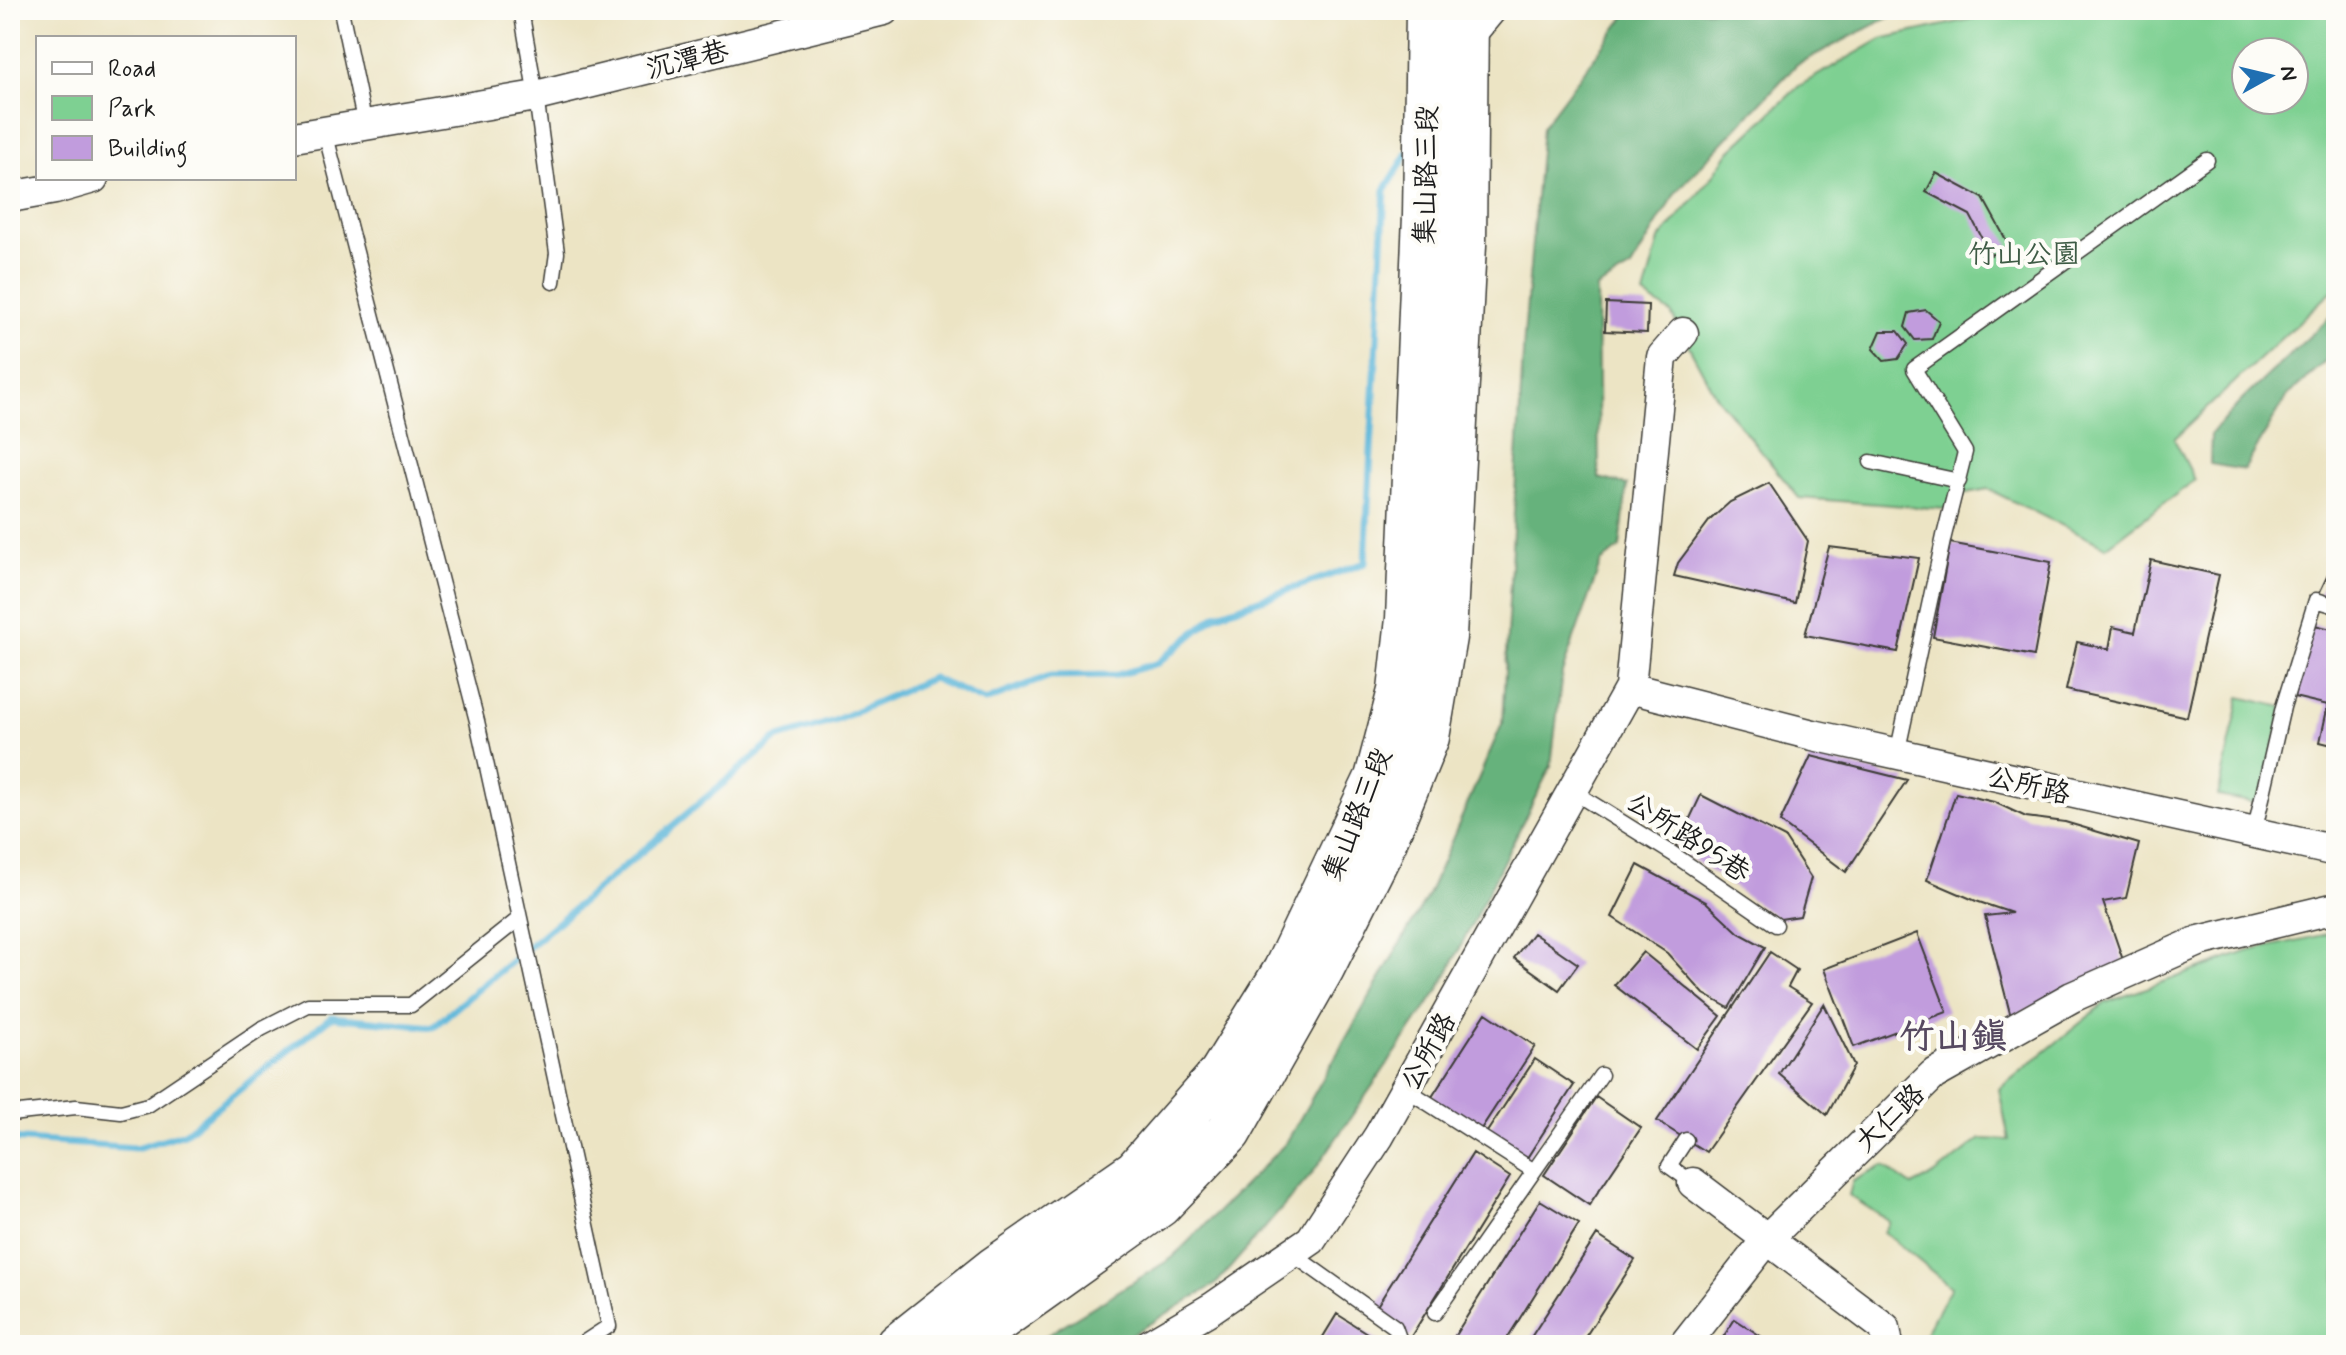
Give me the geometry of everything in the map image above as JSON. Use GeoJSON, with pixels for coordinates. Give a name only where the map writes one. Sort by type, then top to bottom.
{"type":"FeatureCollection","features":[{"type":"Feature","properties":{"kind":"main road","name":"集山路三段"},"geometry":{"type":"LineString","coordinates":[[899,1345],[996,1268],[1136,1171],[1221,1074],[1285,971],[1377,778],[1400,691],[1408,619],[1425,216],[1442,43],[1466,10]]}},
{"type":"Feature","properties":{"kind":"main road","name":"集山路三段"},"geometry":{"type":"LineString","coordinates":[[963,1345],[1159,1205],[1229,1132],[1341,930],[1380,852],[1427,737],[1444,637],[1464,245],[1442,43]]}},
{"type":"Feature","properties":{"kind":"street","name":"沉潭巷"},"geometry":{"type":"LineString","coordinates":[[296,137],[536,96],[884,10]]}},
{"type":"Feature","properties":{"kind":"street"},"geometry":{"type":"LineString","coordinates":[[10,197],[86,180]]}},
{"type":"Feature","properties":{"kind":"street","name":"公所路"},"geometry":{"type":"LineString","coordinates":[[1163,1342],[1311,1240],[1379,1136],[1630,688],[1662,357],[1683,333]]}},
{"type":"Feature","properties":{"kind":"street","name":"公所路"},"geometry":{"type":"LineString","coordinates":[[1630,688],[1897,754],[2336,851]]}},
{"type":"Feature","properties":{"kind":"street","name":"大仁路"},"geometry":{"type":"LineString","coordinates":[[1684,1345],[1768,1238],[1933,1075],[2072,997],[2199,941],[2336,908]]}},
{"type":"Feature","properties":{"kind":"street"},"geometry":{"type":"LineString","coordinates":[[1693,1183],[1885,1328],[1888,1345]]}},
{"type":"Feature","properties":{"kind":"lane"},"geometry":{"type":"LineString","coordinates":[[341,10],[365,125]]}},
{"type":"Feature","properties":{"kind":"lane"},"geometry":{"type":"LineString","coordinates":[[521,10],[557,253],[553,282]]}},
{"type":"Feature","properties":{"kind":"lane"},"geometry":{"type":"LineString","coordinates":[[1442,43],[1501,10]]}},
{"type":"Feature","properties":{"kind":"lane"},"geometry":{"type":"LineString","coordinates":[[325,132],[477,721],[609,1326],[580,1345]]}},
{"type":"Feature","properties":{"kind":"lane"},"geometry":{"type":"LineString","coordinates":[[1897,754],[1964,448],[1914,369],[2207,160]]}},
{"type":"Feature","properties":{"kind":"lane"},"geometry":{"type":"LineString","coordinates":[[1871,462],[1959,481]]}},
{"type":"Feature","properties":{"kind":"lane"},"geometry":{"type":"LineString","coordinates":[[2254,833],[2283,707],[2316,600],[2336,606]]}},
{"type":"Feature","properties":{"kind":"lane","name":"公所路95巷"},"geometry":{"type":"LineString","coordinates":[[1572,791],[1673,854],[1776,925]]}},
{"type":"Feature","properties":{"kind":"lane"},"geometry":{"type":"LineString","coordinates":[[10,1114],[76,1107],[121,1112],[148,1105],[261,1029],[308,1005],[411,1005],[521,925]]}},
{"type":"Feature","properties":{"kind":"lane"},"geometry":{"type":"LineString","coordinates":[[1435,1313],[1601,1075]]}},
{"type":"Feature","properties":{"kind":"lane"},"geometry":{"type":"LineString","coordinates":[[1406,1089],[1534,1171]]}},
{"type":"Feature","properties":{"kind":"lane"},"geometry":{"type":"LineString","coordinates":[[1686,1140],[1669,1166],[1693,1183]]}},
{"type":"Feature","properties":{"kind":"lane"},"geometry":{"type":"LineString","coordinates":[[1291,1253],[1395,1327],[1400,1341],[1397,1345]]}},
{"type":"Feature","properties":{"kind":"green space"},"geometry":{"type":"Polygon","coordinates":[[[1630,10],[1903,10],[1797,64],[1676,192],[1631,268],[1597,288],[1599,478],[1627,485],[1620,548],[1601,562],[1562,673],[1551,766],[1440,988],[1311,1175],[1216,1284],[1114,1345],[1031,1345],[1172,1258],[1286,1143],[1428,895],[1502,724],[1524,336],[1542,127],[1630,10]]]}},
{"type":"Feature","properties":{"kind":"green space","name":"竹山公園"},"geometry":{"type":"Polygon","coordinates":[[[2012,10],[2336,10],[2336,287],[2174,439],[2195,480],[2106,547],[1988,489],[1967,493],[1945,509],[1799,498],[1715,395],[1671,313],[1644,295],[1659,240],[1710,180],[1730,151],[1799,86],[1881,39],[2012,10]]]}},
{"type":"Feature","properties":{"kind":"green space"},"geometry":{"type":"Polygon","coordinates":[[[2336,311],[2336,352],[2287,396],[2244,470],[2210,464],[2211,434],[2242,400],[2336,311]]]}},
{"type":"Feature","properties":{"kind":"green space"},"geometry":{"type":"Polygon","coordinates":[[[2240,697],[2283,707],[2260,804],[2218,796],[2240,697]]]}},
{"type":"Feature","properties":{"kind":"green space"},"geometry":{"type":"Polygon","coordinates":[[[2336,932],[2336,1345],[1909,1345],[1924,1335],[1951,1287],[1884,1232],[1890,1222],[1849,1195],[1853,1181],[1883,1166],[1912,1186],[1934,1175],[1981,1139],[2009,1140],[1999,1089],[2105,1003],[2249,951],[2336,932]]]}},
{"type":"Feature","properties":{"kind":"building"},"geometry":{"type":"Polygon","coordinates":[[[1936,173],[1983,198],[2009,245],[1991,255],[1970,215],[1926,192],[1936,173]]]}},
{"type":"Feature","properties":{"kind":"building"},"geometry":{"type":"Polygon","coordinates":[[[1606,303],[1648,305],[1647,333],[1605,331],[1606,303]]]}},
{"type":"Feature","properties":{"kind":"building"},"geometry":{"type":"Polygon","coordinates":[[[1926,310],[1939,321],[1932,339],[1915,340],[1905,327],[1909,313],[1926,310]]]}},
{"type":"Feature","properties":{"kind":"building"},"geometry":{"type":"Polygon","coordinates":[[[1881,331],[1898,331],[1908,344],[1898,359],[1884,361],[1873,349],[1881,331]]]}},
{"type":"Feature","properties":{"kind":"building"},"geometry":{"type":"Polygon","coordinates":[[[1769,483],[1808,541],[1795,603],[1674,576],[1678,563],[1710,520],[1730,502],[1769,483]]]}},
{"type":"Feature","properties":{"kind":"building"},"geometry":{"type":"Polygon","coordinates":[[[1950,543],[2051,562],[2034,656],[1933,637],[1950,543]]]}},
{"type":"Feature","properties":{"kind":"building"},"geometry":{"type":"Polygon","coordinates":[[[1829,547],[1919,558],[1898,652],[1805,635],[1829,547]]]}},
{"type":"Feature","properties":{"kind":"building"},"geometry":{"type":"Polygon","coordinates":[[[2151,560],[2219,575],[2187,717],[2066,690],[2077,642],[2109,649],[2113,627],[2135,632],[2151,560]]]}},
{"type":"Feature","properties":{"kind":"building"},"geometry":{"type":"Polygon","coordinates":[[[2333,564],[2336,566],[2336,606],[2316,600],[2333,564]]]}},
{"type":"Feature","properties":{"kind":"building"},"geometry":{"type":"Polygon","coordinates":[[[2310,624],[2336,630],[2336,746],[2320,742],[2328,705],[2294,697],[2310,624]]]}},
{"type":"Feature","properties":{"kind":"building"},"geometry":{"type":"Polygon","coordinates":[[[1811,756],[1907,780],[1846,872],[1780,822],[1811,756]]]}},
{"type":"Feature","properties":{"kind":"building"},"geometry":{"type":"Polygon","coordinates":[[[1956,793],[1994,802],[2026,817],[2065,822],[2139,844],[2126,898],[2103,902],[2125,966],[2011,1017],[1985,916],[2012,913],[1927,880],[1956,793]]]}},
{"type":"Feature","properties":{"kind":"building"},"geometry":{"type":"Polygon","coordinates":[[[1701,795],[1785,838],[1811,878],[1800,916],[1780,919],[1676,848],[1701,795]]]}},
{"type":"Feature","properties":{"kind":"building"},"geometry":{"type":"Polygon","coordinates":[[[1638,865],[1706,902],[1739,933],[1765,947],[1729,1008],[1704,994],[1667,953],[1612,917],[1638,865]]]}},
{"type":"Feature","properties":{"kind":"building"},"geometry":{"type":"Polygon","coordinates":[[[1533,933],[1578,964],[1559,990],[1514,958],[1533,933]]]}},
{"type":"Feature","properties":{"kind":"building"},"geometry":{"type":"Polygon","coordinates":[[[1917,933],[1947,1012],[1854,1047],[1824,969],[1917,933]]]}},
{"type":"Feature","properties":{"kind":"building"},"geometry":{"type":"Polygon","coordinates":[[[1643,952],[1721,1016],[1697,1049],[1614,985],[1643,952]]]}},
{"type":"Feature","properties":{"kind":"building"},"geometry":{"type":"Polygon","coordinates":[[[1770,952],[1797,970],[1788,987],[1812,1002],[1706,1152],[1657,1121],[1770,952]]]}},
{"type":"Feature","properties":{"kind":"building"},"geometry":{"type":"Polygon","coordinates":[[[1824,1004],[1854,1065],[1827,1115],[1779,1074],[1824,1004]]]}},
{"type":"Feature","properties":{"kind":"building"},"geometry":{"type":"Polygon","coordinates":[[[1486,1013],[1535,1046],[1479,1132],[1430,1100],[1486,1013]]]}},
{"type":"Feature","properties":{"kind":"building"},"geometry":{"type":"Polygon","coordinates":[[[1535,1059],[1574,1085],[1523,1164],[1483,1138],[1535,1059]]]}},
{"type":"Feature","properties":{"kind":"building"},"geometry":{"type":"Polygon","coordinates":[[[1596,1097],[1641,1128],[1589,1205],[1544,1175],[1596,1097]]]}},
{"type":"Feature","properties":{"kind":"building"},"geometry":{"type":"Polygon","coordinates":[[[1473,1153],[1510,1177],[1410,1338],[1372,1314],[1473,1153]]]}},
{"type":"Feature","properties":{"kind":"building"},"geometry":{"type":"Polygon","coordinates":[[[1540,1200],[1579,1224],[1503,1345],[1449,1345],[1540,1200]]]}},
{"type":"Feature","properties":{"kind":"building"},"geometry":{"type":"Polygon","coordinates":[[[1597,1235],[1635,1260],[1580,1345],[1526,1345],[1597,1235]]]}},
{"type":"Feature","properties":{"kind":"building"},"geometry":{"type":"Polygon","coordinates":[[[1337,1314],[1381,1342],[1379,1345],[1318,1345],[1337,1314]]]}},
{"type":"Feature","properties":{"kind":"building"},"geometry":{"type":"Polygon","coordinates":[[[1735,1319],[1774,1345],[1718,1345],[1735,1319]]]}},
{"type":"Feature","properties":{"kind":"waterway"},"geometry":{"type":"LineString","coordinates":[[10,1139],[136,1148],[185,1133],[331,1017],[433,1027],[776,739],[834,721],[932,678],[985,701],[1050,676],[1117,675],[1158,663],[1216,615],[1365,563],[1385,190],[1408,153]]}},
{"type":"Feature","properties":{"kind":"district","name":"竹山鎮"},"geometry":{"type":"Point","coordinates":[1953,1035]}}]}
